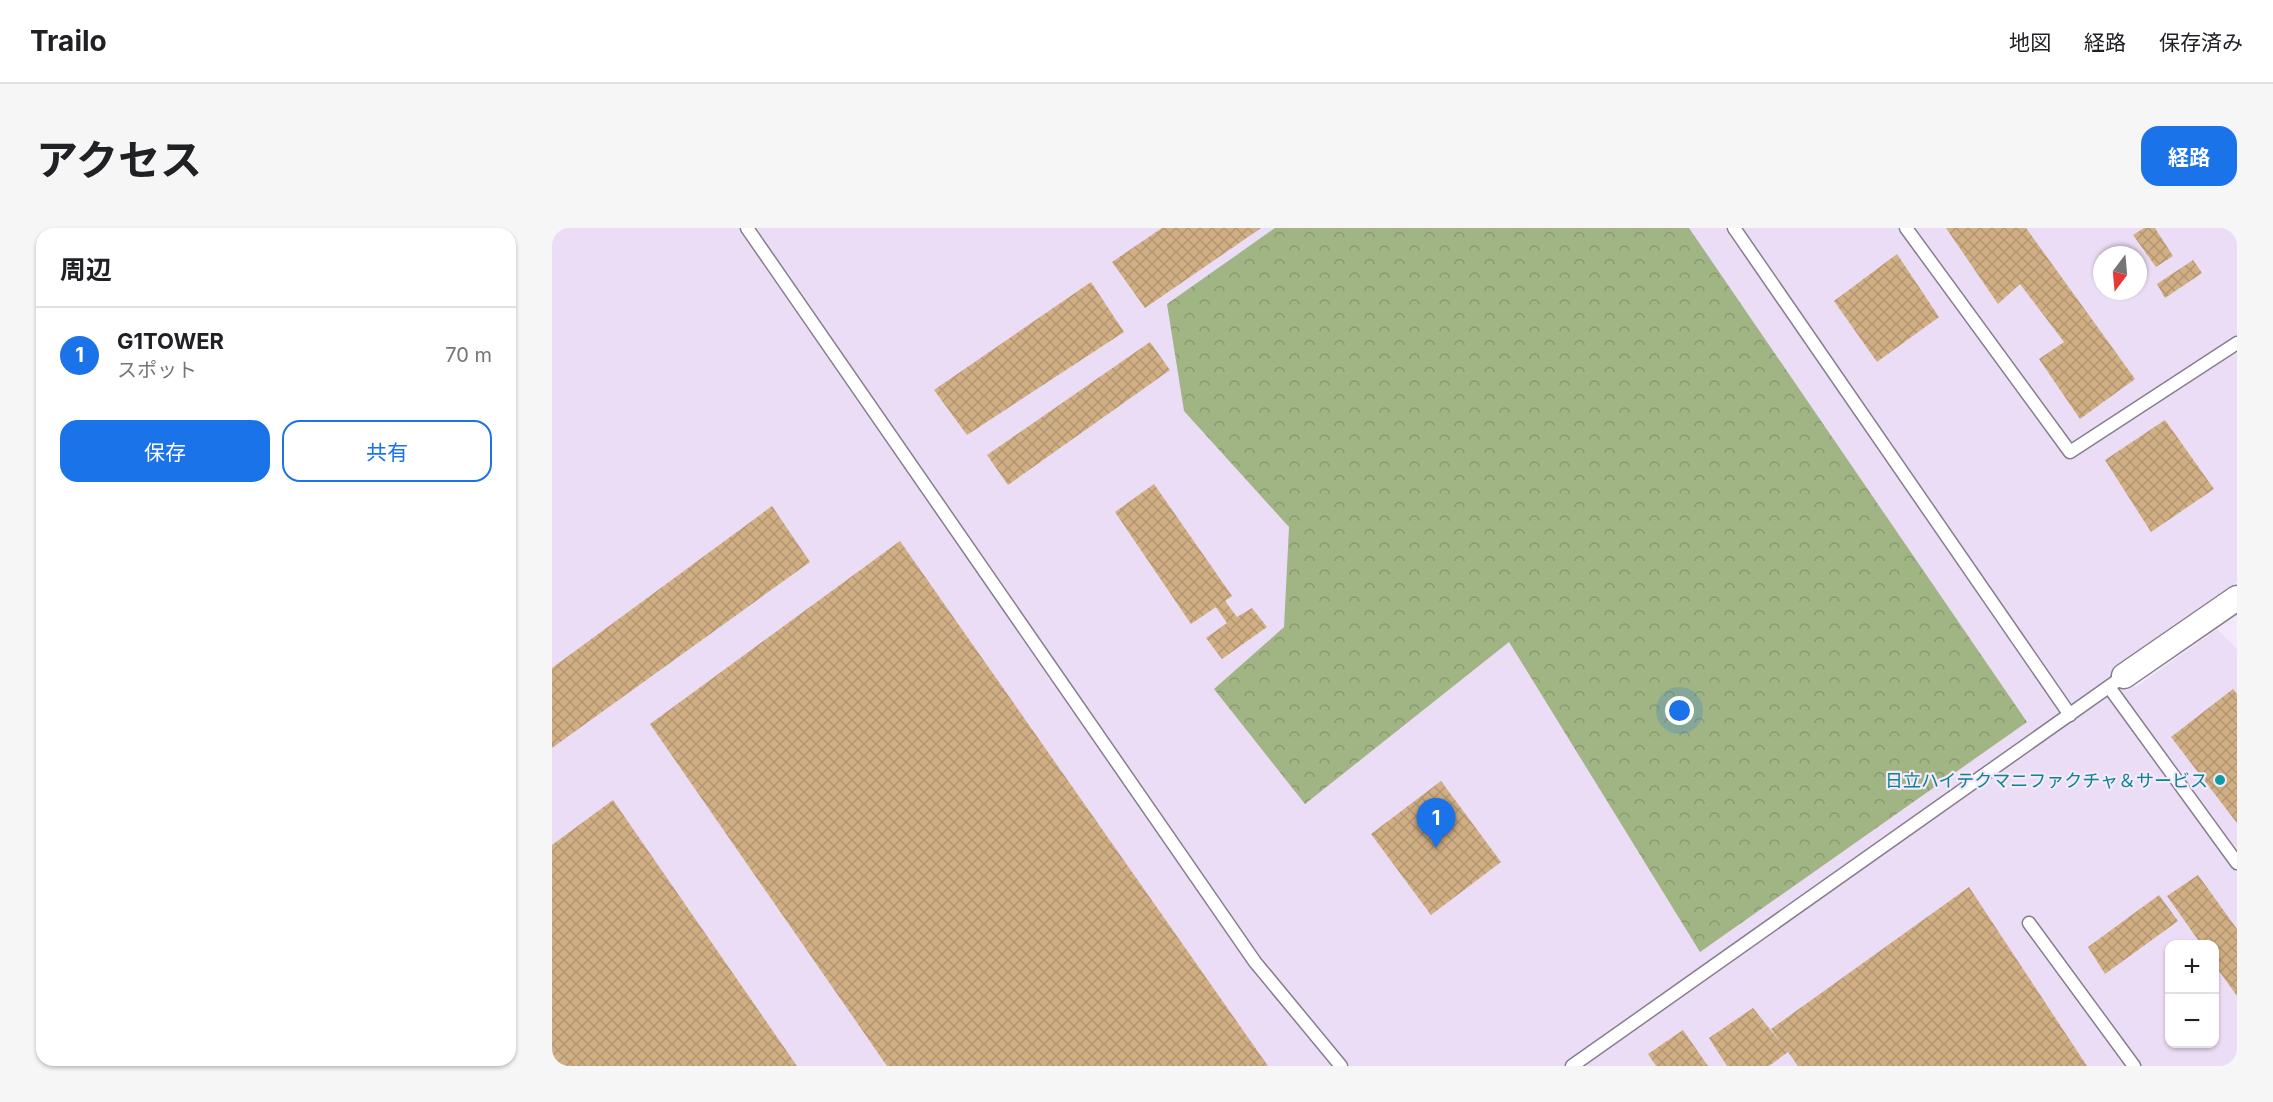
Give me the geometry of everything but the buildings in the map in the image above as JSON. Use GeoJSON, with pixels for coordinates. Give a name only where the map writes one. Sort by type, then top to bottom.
{"type":"FeatureCollection","features":[{"type":"Feature","properties":{"kind":"street"},"geometry":{"type":"LineString","coordinates":[[2117,681],[2237,598]]}},
{"type":"Feature","properties":{"kind":"lane"},"geometry":{"type":"LineString","coordinates":[[747,228],[1255,962],[1341,1066]]}},
{"type":"Feature","properties":{"kind":"lane"},"geometry":{"type":"LineString","coordinates":[[1734,228],[2070,715]]}},
{"type":"Feature","properties":{"kind":"lane"},"geometry":{"type":"LineString","coordinates":[[1906,228],[2070,452],[2237,343]]}},
{"type":"Feature","properties":{"kind":"lane"},"geometry":{"type":"LineString","coordinates":[[1572,1066],[2117,681],[2237,863]]}},
{"type":"Feature","properties":{"kind":"lane"},"geometry":{"type":"LineString","coordinates":[[2029,923],[2134,1066]]}},
{"type":"Feature","properties":{"kind":"shaded area"},"geometry":{"type":"Polygon","coordinates":[[[552,228],[2237,228],[2237,582],[2120,664],[2124,676],[2136,687],[2217,629],[2237,649],[2237,1066],[552,1066],[552,228]]]}},
{"type":"Feature","properties":{"kind":"green space"},"geometry":{"type":"Polygon","coordinates":[[[1275,228],[1689,228],[2027,722],[1700,952],[1509,642],[1305,804],[1214,689],[1284,627],[1289,527],[1184,411],[1167,304],[1275,228]]]}},
{"type":"Feature","properties":{"kind":"place","name":"日立ハイテクマニファクチャ＆サービス"},"geometry":{"type":"Point","coordinates":[2220,780]}},
{"type":"Feature","properties":{"kind":"place","name":"G1TOWER"},"geometry":{"type":"Point","coordinates":[1436,848]}}]}
